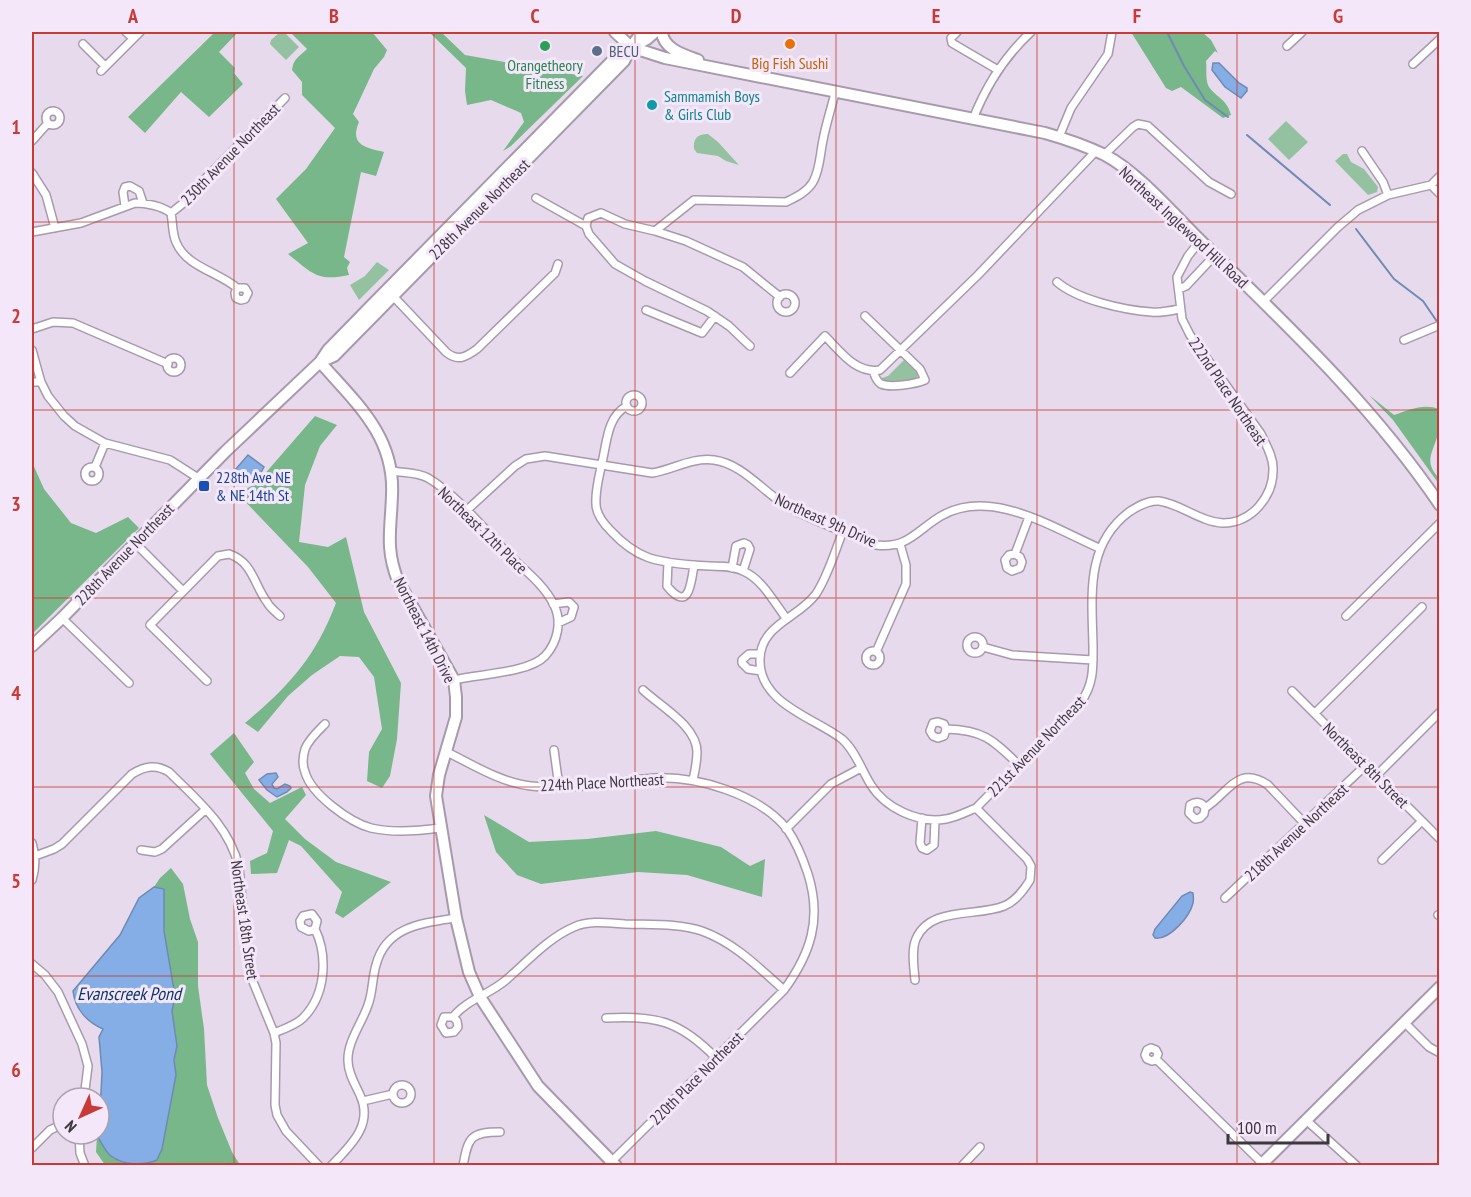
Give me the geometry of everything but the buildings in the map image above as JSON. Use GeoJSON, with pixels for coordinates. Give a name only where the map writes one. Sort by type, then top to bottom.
{"type":"FeatureCollection","features":[{"type":"Feature","properties":{"kind":"street"},"geometry":{"type":"LineString","coordinates":[[126,32],[133,38]]}},
{"type":"Feature","properties":{"kind":"street"},"geometry":{"type":"LineString","coordinates":[[83,44],[103,68],[140,32]]}},
{"type":"Feature","properties":{"kind":"street"},"geometry":{"type":"LineString","coordinates":[[615,32],[631,46]]}},
{"type":"Feature","properties":{"kind":"street","name":"228th Avenue Northeast"},"geometry":{"type":"LineString","coordinates":[[320,362],[334,356],[624,61],[631,46],[642,32]]}},
{"type":"Feature","properties":{"kind":"street","name":"228th Avenue Northeast"},"geometry":{"type":"LineString","coordinates":[[32,646],[198,478],[320,362],[328,350],[363,313],[617,56],[655,32]]}},
{"type":"Feature","properties":{"kind":"street"},"geometry":{"type":"LineString","coordinates":[[662,32],[665,43],[677,51],[732,72]]}},
{"type":"Feature","properties":{"kind":"street"},"geometry":{"type":"LineString","coordinates":[[957,32],[951,38],[952,44],[998,70]]}},
{"type":"Feature","properties":{"kind":"street"},"geometry":{"type":"LineString","coordinates":[[973,119],[980,101],[998,70],[1031,32]]}},
{"type":"Feature","properties":{"kind":"street"},"geometry":{"type":"LineString","coordinates":[[1059,137],[1076,100],[1100,69],[1108,54],[1113,32]]}},
{"type":"Feature","properties":{"kind":"street"},"geometry":{"type":"LineString","coordinates":[[1287,46],[1302,32]]}},
{"type":"Feature","properties":{"kind":"street"},"geometry":{"type":"LineString","coordinates":[[1413,64],[1440,39]]}},
{"type":"Feature","properties":{"kind":"street","name":"Northeast Inglewood Hill Road"},"geometry":{"type":"LineString","coordinates":[[631,46],[665,58],[1059,137],[1099,153],[1129,173],[1331,370],[1412,465],[1440,505]]}},
{"type":"Feature","properties":{"kind":"street"},"geometry":{"type":"LineString","coordinates":[[655,231],[694,200],[786,202],[805,191],[812,183],[817,171],[835,93]]}},
{"type":"Feature","properties":{"kind":"street","name":"230th Avenue Northeast"},"geometry":{"type":"LineString","coordinates":[[32,232],[92,220],[125,206],[143,203],[163,208],[171,213],[196,193],[206,178],[285,98]]}},
{"type":"Feature","properties":{"kind":"street"},"geometry":{"type":"LineString","coordinates":[[32,141],[48,123]]}},
{"type":"Feature","properties":{"kind":"street"},"geometry":{"type":"LineString","coordinates":[[790,373],[825,336],[857,368],[880,370],[1099,153],[1138,124],[1148,126],[1209,182],[1232,194]]}},
{"type":"Feature","properties":{"kind":"street"},"geometry":{"type":"LineString","coordinates":[[1362,151],[1383,183],[1388,195]]}},
{"type":"Feature","properties":{"kind":"street"},"geometry":{"type":"LineString","coordinates":[[478,210],[481,203],[502,181],[504,176],[502,170]]}},
{"type":"Feature","properties":{"kind":"street"},"geometry":{"type":"LineString","coordinates":[[32,173],[46,195],[55,228]]}},
{"type":"Feature","properties":{"kind":"street"},"geometry":{"type":"LineString","coordinates":[[1263,302],[1358,210],[1388,195],[1431,185],[1440,176]]}},
{"type":"Feature","properties":{"kind":"street"},"geometry":{"type":"LineString","coordinates":[[1431,185],[1440,194]]}},
{"type":"Feature","properties":{"kind":"street","name":"230th Avenue Northeast"},"geometry":{"type":"LineString","coordinates":[[125,206],[123,192],[130,186],[139,191],[143,203]]}},
{"type":"Feature","properties":{"kind":"street"},"geometry":{"type":"LineString","coordinates":[[536,198],[586,226]]}},
{"type":"Feature","properties":{"kind":"street"},"geometry":{"type":"LineString","coordinates":[[171,213],[175,239],[185,255],[231,282],[237,288]]}},
{"type":"Feature","properties":{"kind":"street"},"geometry":{"type":"LineString","coordinates":[[750,346],[715,316],[615,264],[589,234],[586,226],[588,218],[601,213],[625,224],[686,242],[743,267],[780,297]]}},
{"type":"Feature","properties":{"kind":"street","name":"222nd Place Northeast"},"geometry":{"type":"LineString","coordinates":[[1175,506],[1213,521],[1234,522],[1254,513],[1268,494],[1272,482],[1273,468],[1269,450],[1261,434],[1190,335],[1179,309],[1176,277],[1200,241]]}},
{"type":"Feature","properties":{"kind":"street"},"geometry":{"type":"LineString","coordinates":[[1179,290],[1186,286],[1215,255]]}},
{"type":"Feature","properties":{"kind":"street"},"geometry":{"type":"LineString","coordinates":[[363,313],[373,312],[386,298],[393,296],[446,352],[457,358],[465,357],[477,349],[555,273],[558,264]]}},
{"type":"Feature","properties":{"kind":"street"},"geometry":{"type":"LineString","coordinates":[[1057,282],[1089,298],[1124,308],[1151,312],[1179,309]]}},
{"type":"Feature","properties":{"kind":"street"},"geometry":{"type":"LineString","coordinates":[[646,310],[702,333],[715,316]]}},
{"type":"Feature","properties":{"kind":"street"},"geometry":{"type":"LineString","coordinates":[[865,316],[920,369],[925,380],[915,384],[882,384],[876,380],[873,371]]}},
{"type":"Feature","properties":{"kind":"street"},"geometry":{"type":"LineString","coordinates":[[32,329],[53,321],[73,323],[168,364]]}},
{"type":"Feature","properties":{"kind":"street"},"geometry":{"type":"LineString","coordinates":[[1404,340],[1440,325]]}},
{"type":"Feature","properties":{"kind":"street"},"geometry":{"type":"LineString","coordinates":[[32,350],[41,382],[48,396],[64,416],[86,433],[105,443],[165,458],[182,466],[198,478]]}},
{"type":"Feature","properties":{"kind":"street"},"geometry":{"type":"LineString","coordinates":[[320,362],[363,410],[376,429],[386,449],[392,471]]}},
{"type":"Feature","properties":{"kind":"street"},"geometry":{"type":"LineString","coordinates":[[32,382],[41,382]]}},
{"type":"Feature","properties":{"kind":"street"},"geometry":{"type":"LineString","coordinates":[[627,406],[620,410],[609,429],[602,464],[596,506],[604,524],[631,550],[649,558],[743,570],[760,583],[786,618]]}},
{"type":"Feature","properties":{"kind":"street"},"geometry":{"type":"LineString","coordinates":[[95,467],[105,443]]}},
{"type":"Feature","properties":{"kind":"street","name":"Northeast 9th Drive"},"geometry":{"type":"LineString","coordinates":[[466,511],[515,466],[526,459],[545,456],[651,473],[663,472],[704,459],[731,465],[766,493],[789,507],[876,545],[900,544],[941,516],[968,506],[996,506],[1029,517],[1099,548]]}},
{"type":"Feature","properties":{"kind":"street","name":"Northeast 12th Place"},"geometry":{"type":"LineString","coordinates":[[392,471],[414,473],[426,477],[466,511],[538,584],[553,604]]}},
{"type":"Feature","properties":{"kind":"street","name":"Northeast 14th Drive"},"geometry":{"type":"LineString","coordinates":[[392,471],[389,532],[393,568],[398,581],[454,680],[456,717],[437,787],[440,828],[456,918],[469,972],[480,998],[538,1086],[612,1164]]}},
{"type":"Feature","properties":{"kind":"street","name":"221st Avenue Northeast"},"geometry":{"type":"LineString","coordinates":[[861,768],[872,788],[881,798],[908,814],[928,819],[947,819],[976,808],[1087,694],[1091,684],[1093,660],[1094,567],[1099,548],[1118,522],[1138,506],[1156,501],[1175,506]]}},
{"type":"Feature","properties":{"kind":"street"},"geometry":{"type":"LineString","coordinates":[[1015,554],[1029,517]]}},
{"type":"Feature","properties":{"kind":"street"},"geometry":{"type":"LineString","coordinates":[[1346,615],[1440,523]]}},
{"type":"Feature","properties":{"kind":"street"},"geometry":{"type":"LineString","coordinates":[[786,829],[831,784],[861,768],[845,742],[783,703],[770,688],[761,671],[760,654],[769,635],[817,592],[843,531]]}},
{"type":"Feature","properties":{"kind":"street"},"geometry":{"type":"LineString","coordinates":[[135,543],[183,591]]}},
{"type":"Feature","properties":{"kind":"street"},"geometry":{"type":"LineString","coordinates":[[732,568],[736,546],[744,543],[750,549],[743,570]]}},
{"type":"Feature","properties":{"kind":"street"},"geometry":{"type":"LineString","coordinates":[[876,652],[906,584],[906,565],[900,544]]}},
{"type":"Feature","properties":{"kind":"street"},"geometry":{"type":"LineString","coordinates":[[207,681],[150,625],[218,556],[230,554],[243,562],[251,571],[268,604],[280,616]]}},
{"type":"Feature","properties":{"kind":"street"},"geometry":{"type":"LineString","coordinates":[[668,562],[667,586],[676,596],[680,597],[689,592],[694,565]]}},
{"type":"Feature","properties":{"kind":"street"},"geometry":{"type":"LineString","coordinates":[[454,680],[529,667],[538,662],[556,639],[558,623],[553,604],[569,602],[574,607],[571,617],[558,623]]}},
{"type":"Feature","properties":{"kind":"street"},"geometry":{"type":"LineString","coordinates":[[1315,713],[1422,607]]}},
{"type":"Feature","properties":{"kind":"street"},"geometry":{"type":"LineString","coordinates":[[62,618],[129,683]]}},
{"type":"Feature","properties":{"kind":"street"},"geometry":{"type":"LineString","coordinates":[[983,647],[1012,656],[1093,660]]}},
{"type":"Feature","properties":{"kind":"street"},"geometry":{"type":"LineString","coordinates":[[760,654],[749,654],[742,660],[742,663],[748,669],[761,671]]}},
{"type":"Feature","properties":{"kind":"street"},"geometry":{"type":"LineString","coordinates":[[453,1017],[460,1010],[496,989],[550,942],[577,926],[595,923],[669,925],[701,931],[724,941],[743,954],[784,990],[799,970],[809,948],[814,925],[814,902],[801,852],[786,829],[770,814],[748,800],[715,786],[693,780],[697,750],[691,735],[677,717],[643,690]]}},
{"type":"Feature","properties":{"kind":"street","name":"Northeast 8th Street"},"geometry":{"type":"LineString","coordinates":[[1292,691],[1440,839]]}},
{"type":"Feature","properties":{"kind":"street"},"geometry":{"type":"LineString","coordinates":[[1377,775],[1440,712]]}},
{"type":"Feature","properties":{"kind":"street"},"geometry":{"type":"LineString","coordinates":[[325,724],[310,739],[306,747],[303,766],[309,781],[333,807],[348,818],[370,828],[422,831],[440,828]]}},
{"type":"Feature","properties":{"kind":"street"},"geometry":{"type":"LineString","coordinates":[[946,729],[965,729],[983,735],[1019,765]]}},
{"type":"Feature","properties":{"kind":"street"},"geometry":{"type":"LineString","coordinates":[[554,750],[559,787]]}},
{"type":"Feature","properties":{"kind":"street","name":"224th Place Northeast"},"geometry":{"type":"LineString","coordinates":[[447,752],[518,784],[559,787],[654,778],[693,780]]}},
{"type":"Feature","properties":{"kind":"street","name":"218th Avenue Northeast"},"geometry":{"type":"LineString","coordinates":[[1225,898],[1366,765]]}},
{"type":"Feature","properties":{"kind":"street","name":"Northeast 18th Street"},"geometry":{"type":"LineString","coordinates":[[35,856],[62,844],[132,774],[148,767],[163,768],[170,772],[206,810],[222,828],[236,853],[249,972],[274,1033],[277,1061],[275,1106],[277,1115],[286,1131],[319,1166]]}},
{"type":"Feature","properties":{"kind":"street"},"geometry":{"type":"LineString","coordinates":[[1205,808],[1234,782],[1242,778],[1251,778],[1269,786],[1305,824]]}},
{"type":"Feature","properties":{"kind":"street"},"geometry":{"type":"LineString","coordinates":[[915,980],[916,939],[925,927],[942,918],[1006,905],[1030,880],[1031,866],[1027,859],[976,808]]}},
{"type":"Feature","properties":{"kind":"street"},"geometry":{"type":"LineString","coordinates":[[141,850],[155,852],[162,849],[206,810]]}},
{"type":"Feature","properties":{"kind":"street"},"geometry":{"type":"LineString","coordinates":[[1382,860],[1422,821]]}},
{"type":"Feature","properties":{"kind":"street"},"geometry":{"type":"LineString","coordinates":[[32,843],[35,856],[32,880]]}},
{"type":"Feature","properties":{"kind":"street"},"geometry":{"type":"LineString","coordinates":[[331,1166],[359,1134],[364,1114],[363,1101],[349,1069],[348,1052],[370,1000],[378,957],[390,938],[405,929],[414,925],[456,918]]}},
{"type":"Feature","properties":{"kind":"street"},"geometry":{"type":"LineString","coordinates":[[274,1033],[298,1022],[317,999],[323,973],[322,952],[315,929]]}},
{"type":"Feature","properties":{"kind":"street"},"geometry":{"type":"LineString","coordinates":[[32,964],[45,975],[58,992],[82,1044],[88,1066],[86,1086]]}},
{"type":"Feature","properties":{"kind":"street"},"geometry":{"type":"LineString","coordinates":[[1156,1059],[1261,1164],[1440,987]]}},
{"type":"Feature","properties":{"kind":"street","name":"220th Place Northeast"},"geometry":{"type":"LineString","coordinates":[[612,1164],[784,990]]}},
{"type":"Feature","properties":{"kind":"street"},"geometry":{"type":"LineString","coordinates":[[606,1018],[650,1019],[676,1026],[700,1041],[716,1058]]}},
{"type":"Feature","properties":{"kind":"street"},"geometry":{"type":"LineString","coordinates":[[1404,1022],[1430,1047],[1440,1053]]}},
{"type":"Feature","properties":{"kind":"street"},"geometry":{"type":"LineString","coordinates":[[363,1101],[393,1094]]}},
{"type":"Feature","properties":{"kind":"street"},"geometry":{"type":"LineString","coordinates":[[1306,1120],[1356,1166]]}},
{"type":"Feature","properties":{"kind":"street"},"geometry":{"type":"LineString","coordinates":[[32,1148],[51,1130]]}},
{"type":"Feature","properties":{"kind":"street"},"geometry":{"type":"LineString","coordinates":[[463,1166],[467,1146],[473,1137],[482,1132],[500,1132]]}},
{"type":"Feature","properties":{"kind":"street"},"geometry":{"type":"LineString","coordinates":[[80,1146],[85,1166]]}},
{"type":"Feature","properties":{"kind":"street"},"geometry":{"type":"LineString","coordinates":[[962,1166],[980,1147]]}},
{"type":"Feature","properties":{"kind":"green space"},"geometry":{"type":"Polygon","coordinates":[[[215,32],[238,32],[219,52],[235,68],[234,73],[243,84],[209,117],[181,92],[145,133],[128,117],[215,32]]]}},
{"type":"Feature","properties":{"kind":"green space"},"geometry":{"type":"Polygon","coordinates":[[[280,32],[284,32],[299,47],[286,60],[270,44],[280,32]]]}},
{"type":"Feature","properties":{"kind":"green space"},"geometry":{"type":"Polygon","coordinates":[[[290,32],[372,32],[387,50],[374,69],[353,114],[359,122],[356,130],[358,141],[366,147],[384,152],[376,176],[361,172],[344,257],[350,262],[347,268],[349,275],[329,277],[316,274],[288,254],[308,243],[276,199],[306,169],[335,128],[302,95],[302,82],[292,70],[295,60],[307,49],[290,32]]]}},
{"type":"Feature","properties":{"kind":"green space"},"geometry":{"type":"Polygon","coordinates":[[[429,32],[441,32],[465,55],[583,76],[511,146],[503,151],[524,122],[521,113],[491,100],[467,105],[466,68],[429,32]]]}},
{"type":"Feature","properties":{"kind":"green space"},"geometry":{"type":"Polygon","coordinates":[[[1131,32],[1202,32],[1211,40],[1218,53],[1215,51],[1206,61],[1209,87],[1227,105],[1231,115],[1223,118],[1181,87],[1172,91],[1166,88],[1131,32]]]}},
{"type":"Feature","properties":{"kind":"green space"},"geometry":{"type":"Polygon","coordinates":[[[1286,121],[1308,142],[1289,160],[1268,139],[1286,121]]]}},
{"type":"Feature","properties":{"kind":"green space"},"geometry":{"type":"Polygon","coordinates":[[[708,134],[739,165],[718,156],[697,153],[694,149],[695,139],[708,134]]]}},
{"type":"Feature","properties":{"kind":"green space"},"geometry":{"type":"Polygon","coordinates":[[[1343,154],[1347,154],[1351,162],[1364,169],[1378,187],[1377,192],[1368,195],[1335,161],[1343,154]]]}},
{"type":"Feature","properties":{"kind":"green space"},"geometry":{"type":"Polygon","coordinates":[[[377,262],[389,270],[359,300],[350,285],[365,276],[377,262]]]}},
{"type":"Feature","properties":{"kind":"green space"},"geometry":{"type":"Polygon","coordinates":[[[904,360],[917,372],[918,376],[913,382],[884,382],[879,379],[888,376],[904,360]]]}},
{"type":"Feature","properties":{"kind":"green space"},"geometry":{"type":"Polygon","coordinates":[[[1369,395],[1394,415],[1422,407],[1439,409],[1440,428],[1430,462],[1439,478],[1439,484],[1393,420],[1369,395]]]}},
{"type":"Feature","properties":{"kind":"green space"},"geometry":{"type":"Polygon","coordinates":[[[315,416],[337,425],[320,446],[305,485],[299,542],[328,547],[346,537],[364,612],[401,683],[397,739],[390,776],[382,788],[367,781],[369,752],[382,729],[374,677],[359,657],[340,656],[312,675],[288,696],[258,732],[245,723],[299,670],[319,640],[336,603],[308,567],[237,493],[256,484],[315,416]]]}},
{"type":"Feature","properties":{"kind":"green space"},"geometry":{"type":"Polygon","coordinates":[[[32,462],[44,489],[71,523],[96,533],[128,517],[139,528],[32,634],[32,462]]]}},
{"type":"Feature","properties":{"kind":"green space"},"geometry":{"type":"Polygon","coordinates":[[[234,733],[254,762],[245,773],[254,789],[270,803],[302,787],[306,795],[285,819],[305,839],[336,862],[391,882],[343,918],[335,913],[342,892],[301,846],[289,840],[277,873],[251,874],[250,861],[267,853],[273,831],[210,754],[234,733]]]}},
{"type":"Feature","properties":{"kind":"green space"},"geometry":{"type":"Polygon","coordinates":[[[484,815],[529,842],[587,839],[656,831],[721,847],[750,866],[765,859],[762,897],[687,875],[638,872],[541,884],[517,875],[496,852],[484,815]]]}},
{"type":"Feature","properties":{"kind":"green space"},"geometry":{"type":"Polygon","coordinates":[[[171,868],[183,884],[190,919],[198,942],[198,986],[204,1029],[207,1085],[232,1152],[240,1165],[146,1165],[162,1149],[176,1075],[174,1060],[177,1045],[172,1011],[174,996],[164,931],[164,889],[154,887],[171,868]]]}},
{"type":"Feature","properties":{"kind":"green space"},"geometry":{"type":"Polygon","coordinates":[[[96,1146],[105,1146],[122,1161],[137,1165],[105,1165],[96,1152],[96,1146]]]}},
{"type":"Feature","properties":{"kind":"water"},"geometry":{"type":"Polygon","coordinates":[[[1213,63],[1219,63],[1247,88],[1241,98],[1225,87],[1212,70],[1213,63]]]}},
{"type":"Feature","properties":{"kind":"water"},"geometry":{"type":"Polygon","coordinates":[[[248,455],[264,467],[258,478],[254,476],[242,482],[235,475],[235,470],[248,455]]]}},
{"type":"Feature","properties":{"kind":"water"},"geometry":{"type":"Polygon","coordinates":[[[276,773],[278,777],[272,784],[274,788],[277,789],[285,784],[291,788],[277,797],[259,780],[267,774],[276,773]]]}},
{"type":"Feature","properties":{"kind":"water","name":"Evanscreek Pond"},"geometry":{"type":"Polygon","coordinates":[[[154,887],[164,889],[164,931],[175,996],[172,1011],[177,1046],[174,1060],[176,1075],[162,1149],[157,1160],[133,1164],[111,1156],[103,1146],[111,1146],[111,1086],[101,1086],[99,1037],[103,1029],[83,1014],[76,1004],[73,991],[120,935],[139,898],[154,887]]]}},
{"type":"Feature","properties":{"kind":"water"},"geometry":{"type":"Polygon","coordinates":[[[1193,893],[1193,903],[1184,920],[1167,935],[1155,938],[1153,935],[1155,929],[1182,896],[1193,893]]]}},
{"type":"Feature","properties":{"kind":"waterway"},"geometry":{"type":"LineString","coordinates":[[1167,32],[1205,100],[1228,117]]}},
{"type":"Feature","properties":{"kind":"waterway"},"geometry":{"type":"LineString","coordinates":[[1247,135],[1330,205]]}},
{"type":"Feature","properties":{"kind":"waterway"},"geometry":{"type":"LineString","coordinates":[[1356,229],[1394,279],[1423,301],[1438,323]]}},
{"type":"Feature","properties":{"kind":"place","name":"Big Fish Sushi"},"geometry":{"type":"Point","coordinates":[790,44]}},
{"type":"Feature","properties":{"kind":"place","name":"Orangetheory Fitness"},"geometry":{"type":"Point","coordinates":[545,46]}},
{"type":"Feature","properties":{"kind":"place","name":"BECU"},"geometry":{"type":"Point","coordinates":[597,51]}},
{"type":"Feature","properties":{"kind":"place","name":"Sammamish Boys & Girls Club"},"geometry":{"type":"Point","coordinates":[652,105]}},
{"type":"Feature","properties":{"kind":"place","name":"228th Ave NE & NE 14th St"},"geometry":{"type":"Point","coordinates":[204,486]}}]}
